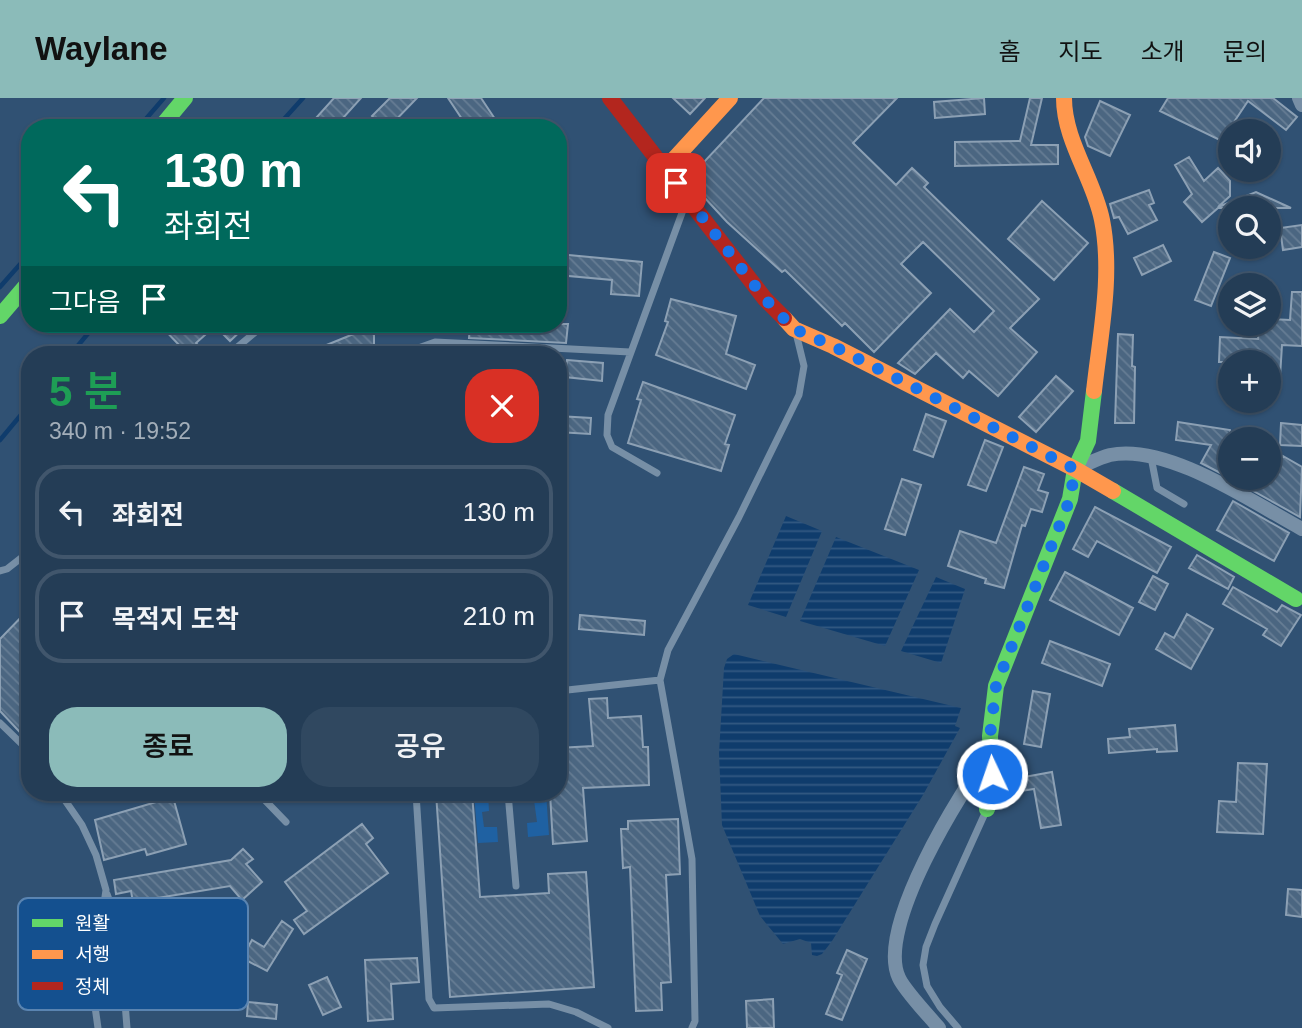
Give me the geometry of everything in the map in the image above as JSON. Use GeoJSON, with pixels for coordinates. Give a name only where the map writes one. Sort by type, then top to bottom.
{"type":"FeatureCollection","features":[{"type":"Feature","properties":{"kind":"street"},"geometry":{"type":"LineString","coordinates":[[168,119],[185,98]]}},
{"type":"Feature","properties":{"kind":"street"},"geometry":{"type":"LineString","coordinates":[[610,98],[765,299],[794,329],[833,346],[1075,469],[1299,601]]}},
{"type":"Feature","properties":{"kind":"street"},"geometry":{"type":"LineString","coordinates":[[666,168],[730,98]]}},
{"type":"Feature","properties":{"kind":"street"},"geometry":{"type":"LineString","coordinates":[[987,808],[992,791],[990,736],[996,686],[1070,499],[1075,469],[1088,441],[1104,304],[1107,253],[1102,219],[1092,184],[1074,145],[1064,106],[1065,98]]}},
{"type":"Feature","properties":{"kind":"street"},"geometry":{"type":"LineString","coordinates":[[1299,98],[1302,105]]}},
{"type":"Feature","properties":{"kind":"street"},"geometry":{"type":"LineString","coordinates":[[0,316],[21,292]]}},
{"type":"Feature","properties":{"kind":"street"},"geometry":{"type":"LineString","coordinates":[[1075,469],[1110,455],[1165,458],[1193,470],[1302,529]]}},
{"type":"Feature","properties":{"kind":"street"},"geometry":{"type":"LineString","coordinates":[[939,1028],[898,977],[894,952],[899,922],[924,865],[965,785],[992,749]]}},
{"type":"Feature","properties":{"kind":"lane"},"geometry":{"type":"LineString","coordinates":[[657,473],[612,447],[607,435],[608,415],[687,198]]}},
{"type":"Feature","properties":{"kind":"lane"},"geometry":{"type":"LineString","coordinates":[[692,1028],[695,1021],[692,859],[660,680],[668,650],[799,395],[804,366],[794,329]]}},
{"type":"Feature","properties":{"kind":"lane"},"geometry":{"type":"LineString","coordinates":[[239,346],[254,333]]}},
{"type":"Feature","properties":{"kind":"lane"},"geometry":{"type":"LineString","coordinates":[[421,346],[435,342],[513,346]]}},
{"type":"Feature","properties":{"kind":"lane"},"geometry":{"type":"LineString","coordinates":[[567,349],[631,352]]}},
{"type":"Feature","properties":{"kind":"lane"},"geometry":{"type":"LineString","coordinates":[[1150,456],[1157,488],[1184,503]]}},
{"type":"Feature","properties":{"kind":"lane"},"geometry":{"type":"LineString","coordinates":[[0,571],[21,558]]}},
{"type":"Feature","properties":{"kind":"lane"},"geometry":{"type":"LineString","coordinates":[[567,690],[660,680]]}},
{"type":"Feature","properties":{"kind":"lane"},"geometry":{"type":"LineString","coordinates":[[0,723],[21,743]]}},
{"type":"Feature","properties":{"kind":"lane"},"geometry":{"type":"LineString","coordinates":[[66,801],[82,825],[96,855],[109,898]]}},
{"type":"Feature","properties":{"kind":"lane"},"geometry":{"type":"LineString","coordinates":[[266,801],[286,822]]}},
{"type":"Feature","properties":{"kind":"lane"},"geometry":{"type":"LineString","coordinates":[[417,801],[429,999],[434,1008],[549,1004],[576,1012],[608,1028]]}},
{"type":"Feature","properties":{"kind":"lane"},"geometry":{"type":"LineString","coordinates":[[509,801],[516,886]]}},
{"type":"Feature","properties":{"kind":"lane"},"geometry":{"type":"LineString","coordinates":[[958,1028],[940,1007],[928,986],[923,965],[926,947],[987,808]]}},
{"type":"Feature","properties":{"kind":"lane"},"geometry":{"type":"LineString","coordinates":[[105,898],[106,890]]}},
{"type":"Feature","properties":{"kind":"lane"},"geometry":{"type":"LineString","coordinates":[[95,1010],[98,1028]]}},
{"type":"Feature","properties":{"kind":"lane"},"geometry":{"type":"LineString","coordinates":[[125,1010],[127,1028]]}},
{"type":"Feature","properties":{"kind":"shaded area"},"geometry":{"type":"Polygon","coordinates":[[[786,516],[822,531],[786,617],[748,605],[786,516]]]}},
{"type":"Feature","properties":{"kind":"shaded area"},"geometry":{"type":"Polygon","coordinates":[[[836,537],[919,570],[885,646],[800,621],[836,537]]]}},
{"type":"Feature","properties":{"kind":"shaded area"},"geometry":{"type":"Polygon","coordinates":[[[936,577],[965,589],[941,663],[901,651],[936,577]]]}},
{"type":"Feature","properties":{"kind":"shaded area"},"geometry":{"type":"Polygon","coordinates":[[[734,654],[961,708],[955,726],[960,728],[923,795],[832,941],[822,954],[817,956],[812,955],[811,943],[800,939],[783,944],[760,916],[722,825],[719,753],[724,668],[727,659],[734,654]]]}},
{"type":"Feature","properties":{"kind":"shaded area"},"geometry":{"type":"Polygon","coordinates":[[[475,801],[488,801],[489,811],[482,812],[484,827],[497,827],[498,842],[478,843],[475,801]]]}},
{"type":"Feature","properties":{"kind":"shaded area"},"geometry":{"type":"Polygon","coordinates":[[[534,801],[547,801],[549,835],[528,837],[527,823],[537,822],[534,801]]]}},
{"type":"Feature","properties":{"kind":"building"},"geometry":{"type":"Polygon","coordinates":[[[334,98],[361,98],[342,119],[315,119],[334,98]]]}},
{"type":"Feature","properties":{"kind":"building"},"geometry":{"type":"Polygon","coordinates":[[[390,98],[417,98],[397,119],[375,119],[372,116],[390,98]]]}},
{"type":"Feature","properties":{"kind":"building"},"geometry":{"type":"Polygon","coordinates":[[[448,98],[481,98],[495,119],[462,119],[448,98]]]}},
{"type":"Feature","properties":{"kind":"building"},"geometry":{"type":"Polygon","coordinates":[[[673,98],[705,98],[690,114],[673,98]]]}},
{"type":"Feature","properties":{"kind":"building"},"geometry":{"type":"Polygon","coordinates":[[[764,98],[897,98],[853,143],[896,185],[912,168],[928,183],[924,187],[1039,299],[1010,328],[1037,352],[998,396],[969,371],[963,378],[936,353],[915,374],[898,363],[950,309],[974,332],[994,311],[923,242],[901,264],[931,293],[874,352],[845,323],[842,326],[785,270],[782,272],[727,222],[691,183],[688,179],[764,98]]]}},
{"type":"Feature","properties":{"kind":"building"},"geometry":{"type":"Polygon","coordinates":[[[984,98],[985,114],[935,118],[934,102],[984,98]]]}},
{"type":"Feature","properties":{"kind":"building"},"geometry":{"type":"Polygon","coordinates":[[[1030,98],[1042,98],[1031,145],[1058,145],[1058,164],[955,166],[955,142],[1020,141],[1030,98]]]}},
{"type":"Feature","properties":{"kind":"building"},"geometry":{"type":"Polygon","coordinates":[[[1168,98],[1273,98],[1297,117],[1286,130],[1281,126],[1281,119],[1272,119],[1248,101],[1236,119],[1218,119],[1218,139],[1160,111],[1168,98]]]}},
{"type":"Feature","properties":{"kind":"building"},"geometry":{"type":"Polygon","coordinates":[[[1100,101],[1130,115],[1110,156],[1088,146],[1085,137],[1100,101]]]}},
{"type":"Feature","properties":{"kind":"building"},"geometry":{"type":"Polygon","coordinates":[[[1189,157],[1204,181],[1218,168],[1218,182],[1230,182],[1230,196],[1218,196],[1218,208],[1202,222],[1184,202],[1192,194],[1175,165],[1189,157]]]}},
{"type":"Feature","properties":{"kind":"building"},"geometry":{"type":"Polygon","coordinates":[[[1149,190],[1154,203],[1149,205],[1157,220],[1128,234],[1119,217],[1114,218],[1110,204],[1149,190]]]}},
{"type":"Feature","properties":{"kind":"building"},"geometry":{"type":"Polygon","coordinates":[[[1256,192],[1265,196],[1246,196],[1256,192]]]}},
{"type":"Feature","properties":{"kind":"building"},"geometry":{"type":"Polygon","coordinates":[[[1042,201],[1088,243],[1054,280],[1008,239],[1042,201]]]}},
{"type":"Feature","properties":{"kind":"building"},"geometry":{"type":"Polygon","coordinates":[[[1302,225],[1302,247],[1283,250],[1281,228],[1302,225]]]}},
{"type":"Feature","properties":{"kind":"building"},"geometry":{"type":"Polygon","coordinates":[[[1163,245],[1171,261],[1142,275],[1134,258],[1163,245]]]}},
{"type":"Feature","properties":{"kind":"building"},"geometry":{"type":"Polygon","coordinates":[[[1214,252],[1218,254],[1218,259],[1230,259],[1224,273],[1218,273],[1218,288],[1211,306],[1195,300],[1214,252]]]}},
{"type":"Feature","properties":{"kind":"building"},"geometry":{"type":"Polygon","coordinates":[[[567,255],[642,262],[639,296],[611,294],[612,280],[567,276],[567,255]]]}},
{"type":"Feature","properties":{"kind":"building"},"geometry":{"type":"Polygon","coordinates":[[[1292,292],[1302,292],[1302,346],[1282,345],[1281,361],[1281,350],[1219,350],[1220,337],[1258,339],[1258,336],[1281,336],[1281,320],[1290,320],[1292,292]]]}},
{"type":"Feature","properties":{"kind":"building"},"geometry":{"type":"Polygon","coordinates":[[[671,299],[736,316],[726,354],[755,365],[746,389],[656,355],[668,322],[665,321],[671,299]]]}},
{"type":"Feature","properties":{"kind":"building"},"geometry":{"type":"Polygon","coordinates":[[[568,324],[566,343],[469,338],[469,333],[567,333],[568,324]]]}},
{"type":"Feature","properties":{"kind":"building"},"geometry":{"type":"Polygon","coordinates":[[[168,333],[207,333],[196,343],[199,346],[180,346],[168,333]]]}},
{"type":"Feature","properties":{"kind":"building"},"geometry":{"type":"Polygon","coordinates":[[[222,333],[238,333],[230,341],[222,333]]]}},
{"type":"Feature","properties":{"kind":"building"},"geometry":{"type":"Polygon","coordinates":[[[356,333],[374,333],[374,346],[324,346],[356,333]]]}},
{"type":"Feature","properties":{"kind":"building"},"geometry":{"type":"Polygon","coordinates":[[[1118,334],[1133,335],[1134,423],[1115,423],[1118,334]]]}},
{"type":"Feature","properties":{"kind":"building"},"geometry":{"type":"Polygon","coordinates":[[[567,360],[603,363],[602,381],[567,377],[567,360]]]}},
{"type":"Feature","properties":{"kind":"building"},"geometry":{"type":"Polygon","coordinates":[[[1056,376],[1073,391],[1036,432],[1019,417],[1056,376]]]}},
{"type":"Feature","properties":{"kind":"building"},"geometry":{"type":"Polygon","coordinates":[[[643,382],[735,415],[725,444],[729,445],[721,471],[628,443],[641,400],[637,399],[643,382]]]}},
{"type":"Feature","properties":{"kind":"building"},"geometry":{"type":"Polygon","coordinates":[[[926,414],[946,421],[933,457],[914,450],[926,414]]]}},
{"type":"Feature","properties":{"kind":"building"},"geometry":{"type":"Polygon","coordinates":[[[567,417],[591,418],[590,434],[567,433],[567,417]]]}},
{"type":"Feature","properties":{"kind":"building"},"geometry":{"type":"Polygon","coordinates":[[[1178,422],[1218,428],[1218,472],[1201,463],[1211,445],[1176,440],[1178,422]]]}},
{"type":"Feature","properties":{"kind":"building"},"geometry":{"type":"Polygon","coordinates":[[[1281,423],[1302,425],[1302,446],[1281,445],[1281,423]]]}},
{"type":"Feature","properties":{"kind":"building"},"geometry":{"type":"Polygon","coordinates":[[[985,440],[1003,447],[986,491],[968,485],[985,440]]]}},
{"type":"Feature","properties":{"kind":"building"},"geometry":{"type":"Polygon","coordinates":[[[1283,456],[1302,467],[1300,517],[1252,490],[1281,490],[1283,456]]]}},
{"type":"Feature","properties":{"kind":"building"},"geometry":{"type":"Polygon","coordinates":[[[1024,467],[1044,474],[1038,490],[1048,493],[1042,512],[1031,509],[1025,526],[1022,525],[1004,588],[985,583],[986,579],[948,566],[960,531],[996,543],[1024,467]]]}},
{"type":"Feature","properties":{"kind":"building"},"geometry":{"type":"Polygon","coordinates":[[[902,479],[921,485],[905,535],[885,529],[902,479]]]}},
{"type":"Feature","properties":{"kind":"building"},"geometry":{"type":"Polygon","coordinates":[[[1233,501],[1289,533],[1274,561],[1217,530],[1233,501]]]}},
{"type":"Feature","properties":{"kind":"building"},"geometry":{"type":"Polygon","coordinates":[[[1095,507],[1171,547],[1157,573],[1097,541],[1088,557],[1073,549],[1095,507]]]}},
{"type":"Feature","properties":{"kind":"building"},"geometry":{"type":"Polygon","coordinates":[[[1197,555],[1234,577],[1228,589],[1189,568],[1197,555]]]}},
{"type":"Feature","properties":{"kind":"building"},"geometry":{"type":"Polygon","coordinates":[[[1065,572],[1133,608],[1119,635],[1050,600],[1065,572]]]}},
{"type":"Feature","properties":{"kind":"building"},"geometry":{"type":"Polygon","coordinates":[[[1153,576],[1168,584],[1155,610],[1139,602],[1153,576]]]}},
{"type":"Feature","properties":{"kind":"building"},"geometry":{"type":"Polygon","coordinates":[[[1233,587],[1277,612],[1282,605],[1301,615],[1281,646],[1263,635],[1267,629],[1223,604],[1233,587]]]}},
{"type":"Feature","properties":{"kind":"building"},"geometry":{"type":"Polygon","coordinates":[[[1187,614],[1213,629],[1191,669],[1156,649],[1165,633],[1174,638],[1187,614]]]}},
{"type":"Feature","properties":{"kind":"building"},"geometry":{"type":"Polygon","coordinates":[[[580,615],[645,621],[644,635],[579,629],[580,615]]]}},
{"type":"Feature","properties":{"kind":"building"},"geometry":{"type":"Polygon","coordinates":[[[21,617],[21,733],[0,711],[0,639],[21,617]]]}},
{"type":"Feature","properties":{"kind":"building"},"geometry":{"type":"Polygon","coordinates":[[[1050,641],[1110,664],[1102,686],[1042,663],[1050,641]]]}},
{"type":"Feature","properties":{"kind":"building"},"geometry":{"type":"Polygon","coordinates":[[[1033,691],[1050,694],[1041,747],[1024,744],[1033,691]]]}},
{"type":"Feature","properties":{"kind":"building"},"geometry":{"type":"Polygon","coordinates":[[[607,698],[608,718],[641,716],[643,747],[648,747],[649,785],[583,788],[587,841],[553,844],[550,801],[567,801],[567,747],[593,746],[589,699],[607,698]]]}},
{"type":"Feature","properties":{"kind":"building"},"geometry":{"type":"Polygon","coordinates":[[[1175,725],[1177,751],[1157,752],[1157,749],[1109,753],[1108,739],[1130,737],[1129,729],[1175,725]]]}},
{"type":"Feature","properties":{"kind":"building"},"geometry":{"type":"Polygon","coordinates":[[[1238,763],[1267,764],[1263,834],[1217,832],[1219,801],[1236,802],[1238,763]]]}},
{"type":"Feature","properties":{"kind":"building"},"geometry":{"type":"Polygon","coordinates":[[[1052,772],[1061,825],[1041,828],[1034,789],[1015,792],[1013,779],[1052,772]]]}},
{"type":"Feature","properties":{"kind":"building"},"geometry":{"type":"Polygon","coordinates":[[[159,801],[174,801],[186,844],[147,855],[145,849],[104,860],[95,820],[159,801]]]}},
{"type":"Feature","properties":{"kind":"building"},"geometry":{"type":"Polygon","coordinates":[[[437,801],[473,801],[480,897],[549,893],[548,874],[586,872],[594,987],[450,997],[437,801]]]}},
{"type":"Feature","properties":{"kind":"building"},"geometry":{"type":"Polygon","coordinates":[[[678,819],[680,874],[666,875],[671,982],[661,983],[662,1010],[636,1011],[630,867],[623,868],[621,829],[628,829],[628,821],[678,819]]]}},
{"type":"Feature","properties":{"kind":"building"},"geometry":{"type":"Polygon","coordinates":[[[362,824],[373,838],[366,844],[388,873],[304,934],[294,920],[307,911],[285,882],[362,824]]]}},
{"type":"Feature","properties":{"kind":"building"},"geometry":{"type":"Polygon","coordinates":[[[243,849],[253,859],[246,864],[262,882],[244,898],[240,898],[230,886],[157,898],[132,898],[131,891],[116,894],[114,880],[231,860],[243,849]]]}},
{"type":"Feature","properties":{"kind":"building"},"geometry":{"type":"Polygon","coordinates":[[[1288,889],[1302,890],[1302,917],[1286,915],[1288,889]]]}},
{"type":"Feature","properties":{"kind":"building"},"geometry":{"type":"Polygon","coordinates":[[[282,921],[293,929],[267,971],[248,961],[248,947],[252,940],[264,947],[282,921]]]}},
{"type":"Feature","properties":{"kind":"building"},"geometry":{"type":"Polygon","coordinates":[[[847,950],[867,959],[842,1020],[826,1014],[842,975],[837,973],[847,950]]]}},
{"type":"Feature","properties":{"kind":"building"},"geometry":{"type":"Polygon","coordinates":[[[417,958],[419,982],[391,984],[393,1019],[368,1021],[365,960],[417,958]]]}},
{"type":"Feature","properties":{"kind":"building"},"geometry":{"type":"Polygon","coordinates":[[[327,977],[341,1007],[323,1015],[309,985],[327,977]]]}},
{"type":"Feature","properties":{"kind":"building"},"geometry":{"type":"Polygon","coordinates":[[[773,999],[774,1028],[747,1028],[746,1001],[773,999]]]}},
{"type":"Feature","properties":{"kind":"building"},"geometry":{"type":"Polygon","coordinates":[[[248,1002],[277,1005],[276,1019],[247,1016],[248,1002]]]}},
{"type":"Feature","properties":{"kind":"waterway"},"geometry":{"type":"LineString","coordinates":[[146,119],[164,98]]}},
{"type":"Feature","properties":{"kind":"waterway"},"geometry":{"type":"LineString","coordinates":[[284,119],[303,98]]}},
{"type":"Feature","properties":{"kind":"waterway"},"geometry":{"type":"LineString","coordinates":[[0,287],[21,263]]}},
{"type":"Feature","properties":{"kind":"waterway"},"geometry":{"type":"LineString","coordinates":[[78,346],[88,333]]}},
{"type":"Feature","properties":{"kind":"waterway"},"geometry":{"type":"LineString","coordinates":[[0,440],[21,415]]}},
{"type":"Feature","properties":{"kind":"traffic: fast"},"geometry":{"type":"LineString","coordinates":[[168,119],[185,98]]}},
{"type":"Feature","properties":{"kind":"traffic: fast"},"geometry":{"type":"LineString","coordinates":[[0,316],[21,292]]}},
{"type":"Feature","properties":{"kind":"traffic: fast"},"geometry":{"type":"LineString","coordinates":[[987,809],[992,791],[990,736],[996,686],[1070,499],[1075,469],[1088,441],[1094,391]]}},
{"type":"Feature","properties":{"kind":"traffic: fast"},"geometry":{"type":"LineString","coordinates":[[1113,491],[1296,599]]}},
{"type":"Feature","properties":{"kind":"traffic: slow"},"geometry":{"type":"LineString","coordinates":[[666,168],[730,98]]}},
{"type":"Feature","properties":{"kind":"traffic: slow"},"geometry":{"type":"LineString","coordinates":[[1064,98],[1069,129],[1098,205],[1105,241],[1106,284],[1094,391]]}},
{"type":"Feature","properties":{"kind":"traffic: slow"},"geometry":{"type":"LineString","coordinates":[[784,318],[794,329],[833,346],[1113,491]]}},
{"type":"Feature","properties":{"kind":"traffic: jam"},"geometry":{"type":"LineString","coordinates":[[610,98],[765,299],[784,318]]}},
{"type":"Feature","properties":{"kind":"route"},"geometry":{"type":"LineString","coordinates":[[676,183],[765,299],[794,329],[833,346],[1075,469],[1070,499],[996,686],[990,736],[992,774]]}}]}
